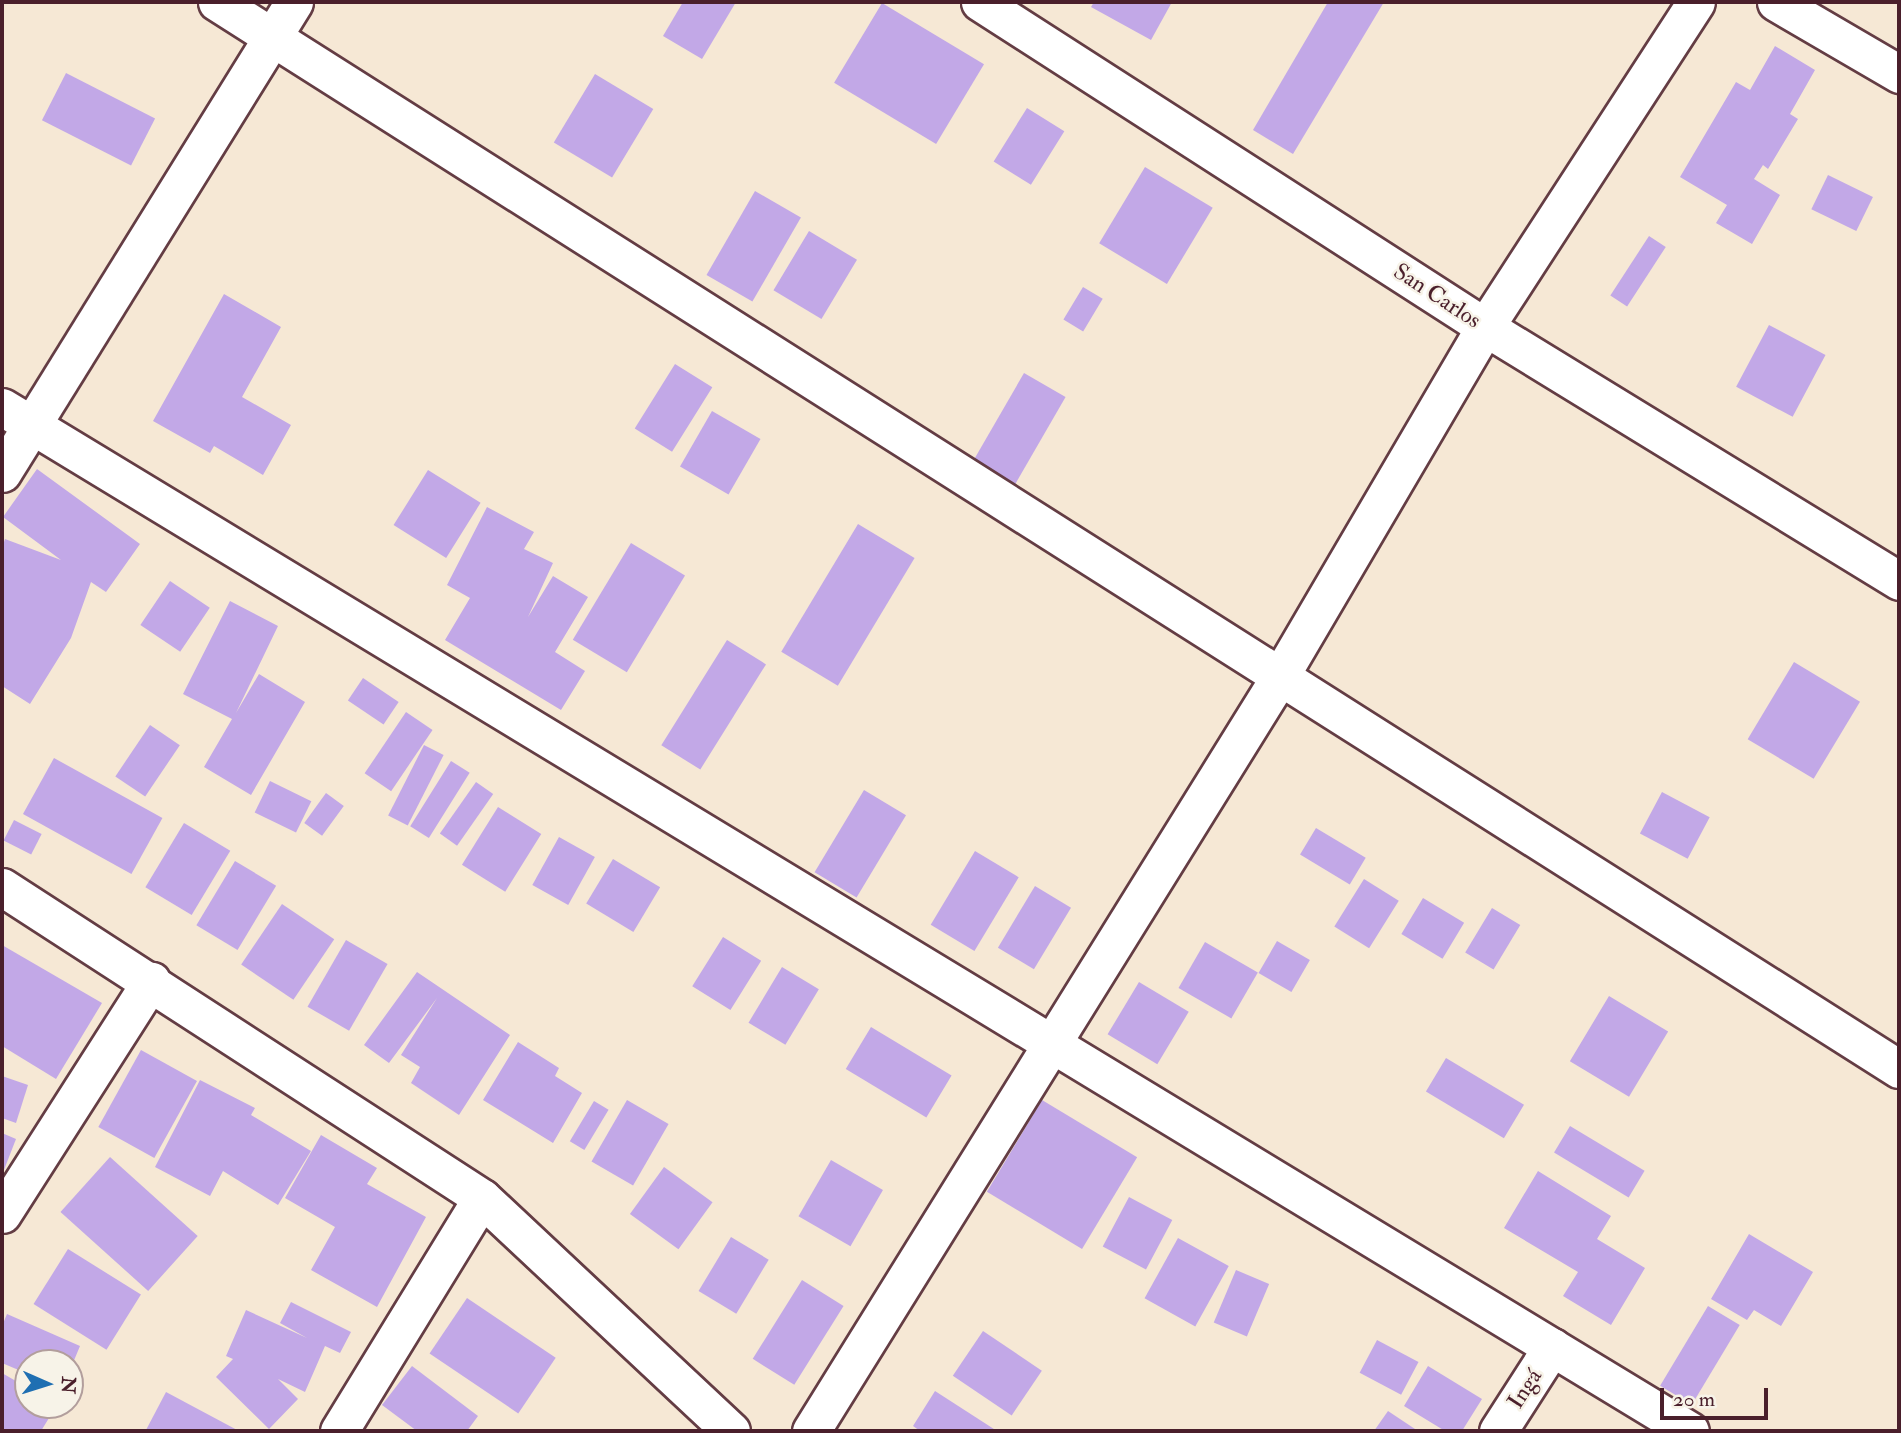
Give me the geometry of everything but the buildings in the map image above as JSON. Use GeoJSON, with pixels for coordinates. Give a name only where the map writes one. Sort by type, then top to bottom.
{"type":"FeatureCollection","features":[{"type":"Feature","properties":{"kind":"street"},"geometry":{"type":"LineString","coordinates":[[217,2],[273,35],[1279,678],[1899,1069]]}},
{"type":"Feature","properties":{"kind":"street"},"geometry":{"type":"LineString","coordinates":[[2,473],[17,416],[294,2]]}},
{"type":"Feature","properties":{"kind":"street","name":"San Carlos"},"geometry":{"type":"LineString","coordinates":[[980,2],[1485,327],[1899,581]]}},
{"type":"Feature","properties":{"kind":"street"},"geometry":{"type":"LineString","coordinates":[[811,1431],[1279,678],[1485,327],[1696,2]]}},
{"type":"Feature","properties":{"kind":"street"},"geometry":{"type":"LineString","coordinates":[[1776,2],[1899,74]]}},
{"type":"Feature","properties":{"kind":"street"},"geometry":{"type":"LineString","coordinates":[[17,416],[1690,1431]]}},
{"type":"Feature","properties":{"kind":"street"},"geometry":{"type":"LineString","coordinates":[[2,887],[152,981],[482,1198],[731,1431]]}},
{"type":"Feature","properties":{"kind":"street"},"geometry":{"type":"LineString","coordinates":[[2,1214],[152,981]]}},
{"type":"Feature","properties":{"kind":"street"},"geometry":{"type":"LineString","coordinates":[[339,1431],[482,1198]]}},
{"type":"Feature","properties":{"kind":"street","name":"Ingá"},"geometry":{"type":"LineString","coordinates":[[1498,1431],[1552,1348]]}}]}
